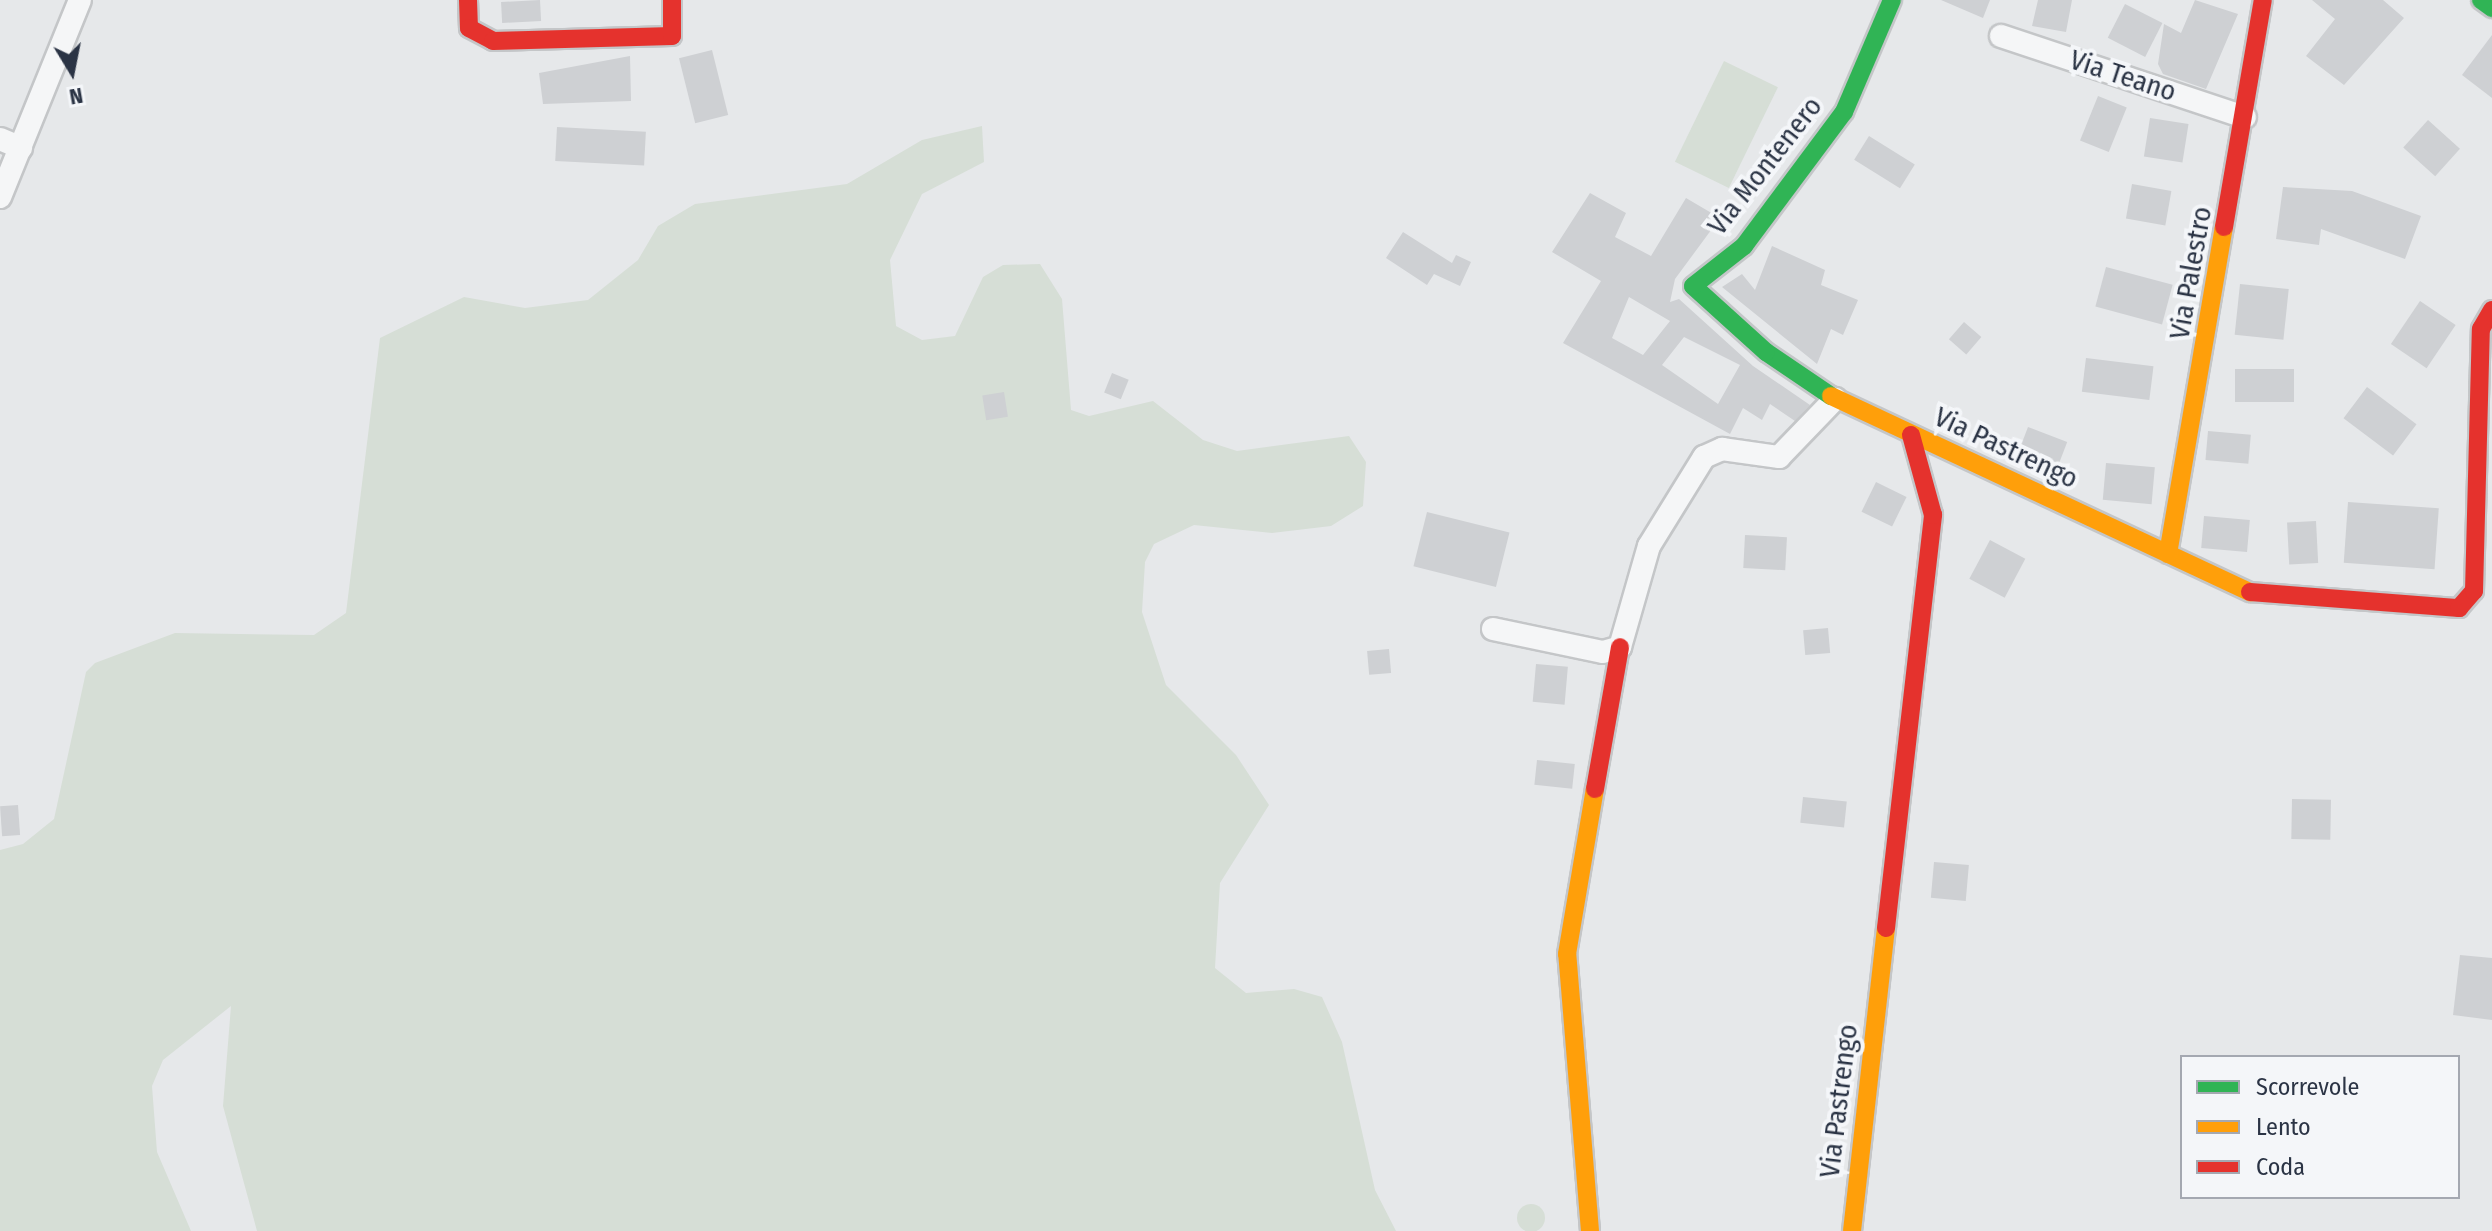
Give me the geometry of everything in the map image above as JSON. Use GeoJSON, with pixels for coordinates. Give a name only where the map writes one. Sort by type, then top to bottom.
{"type":"FeatureCollection","features":[{"type":"Feature","properties":{"kind":"street"},"geometry":{"type":"LineString","coordinates":[[0,197],[10,143],[80,0]]}},
{"type":"Feature","properties":{"kind":"street"},"geometry":{"type":"LineString","coordinates":[[468,0],[469,28],[493,41],[672,36],[672,0]]}},
{"type":"Feature","properties":{"kind":"street","name":"Via Montenero"},"geometry":{"type":"LineString","coordinates":[[1892,0],[1844,112],[1744,246],[1693,286],[1766,352],[1835,399],[1911,435]]}},
{"type":"Feature","properties":{"kind":"street","name":"Via Palestro"},"geometry":{"type":"LineString","coordinates":[[2168,554],[2263,0]]}},
{"type":"Feature","properties":{"kind":"street"},"geometry":{"type":"LineString","coordinates":[[2481,0],[2492,8]]}},
{"type":"Feature","properties":{"kind":"street","name":"Via Teano"},"geometry":{"type":"LineString","coordinates":[[2001,36],[2245,117]]}},
{"type":"Feature","properties":{"kind":"street","name":"Via Pastrengo"},"geometry":{"type":"LineString","coordinates":[[1911,435],[2247,592],[2459,608],[2474,591],[2481,329],[2492,310]]}},
{"type":"Feature","properties":{"kind":"street"},"geometry":{"type":"LineString","coordinates":[[1590,1231],[1567,954],[1620,647],[1649,546],[1704,457],[1722,449],[1779,457],[1835,399]]}},
{"type":"Feature","properties":{"kind":"street","name":"Via Pastrengo"},"geometry":{"type":"LineString","coordinates":[[1852,1231],[1933,515],[1911,435]]}},
{"type":"Feature","properties":{"kind":"street"},"geometry":{"type":"LineString","coordinates":[[1493,629],[1603,652],[1620,647]]}},
{"type":"Feature","properties":{"kind":"shaded area"},"geometry":{"type":"Polygon","coordinates":[[[1724,61],[1778,87],[1729,188],[1675,162],[1724,61]]]}},
{"type":"Feature","properties":{"kind":"shaded area"},"geometry":{"type":"Polygon","coordinates":[[[982,126],[984,162],[922,194],[890,260],[896,326],[922,340],[955,336],[983,277],[1003,265],[1040,264],[1062,299],[1071,410],[1089,416],[1153,401],[1203,440],[1237,451],[1349,436],[1366,462],[1363,506],[1331,526],[1272,533],[1194,525],[1154,544],[1145,562],[1142,612],[1166,685],[1236,755],[1269,805],[1220,883],[1215,968],[1246,993],[1294,989],[1322,997],[1342,1042],[1375,1190],[1396,1231],[257,1231],[223,1106],[231,1006],[163,1060],[152,1086],[157,1152],[191,1231],[0,1231],[0,850],[23,844],[54,819],[86,672],[95,663],[175,633],[314,635],[346,613],[380,338],[464,297],[525,308],[588,300],[638,260],[658,226],[695,204],[847,184],[922,140],[982,126]]]}},
{"type":"Feature","properties":{"kind":"shaded area"},"geometry":{"type":"Polygon","coordinates":[[[1531,1204],[1541,1208],[1545,1218],[1541,1228],[1531,1232],[1521,1228],[1517,1218],[1521,1208],[1531,1204]]]}},
{"type":"Feature","properties":{"kind":"building"},"geometry":{"type":"Polygon","coordinates":[[[540,0],[541,21],[502,23],[501,2],[540,0]]]}},
{"type":"Feature","properties":{"kind":"building"},"geometry":{"type":"Polygon","coordinates":[[[1941,0],[1990,0],[1983,18],[1941,0]]]}},
{"type":"Feature","properties":{"kind":"building"},"geometry":{"type":"Polygon","coordinates":[[[2038,0],[2072,0],[2066,32],[2032,26],[2038,0]]]}},
{"type":"Feature","properties":{"kind":"building"},"geometry":{"type":"Polygon","coordinates":[[[2195,0],[2238,14],[2206,89],[2163,74],[2158,64],[2164,24],[2181,33],[2195,0]]]}},
{"type":"Feature","properties":{"kind":"building"},"geometry":{"type":"Polygon","coordinates":[[[2312,0],[2383,0],[2404,18],[2344,85],[2306,56],[2335,19],[2312,0]]]}},
{"type":"Feature","properties":{"kind":"building"},"geometry":{"type":"Polygon","coordinates":[[[2125,4],[2162,23],[2145,57],[2108,38],[2125,4]]]}},
{"type":"Feature","properties":{"kind":"building"},"geometry":{"type":"Polygon","coordinates":[[[2492,35],[2492,98],[2462,75],[2492,35]]]}},
{"type":"Feature","properties":{"kind":"building"},"geometry":{"type":"Polygon","coordinates":[[[712,50],[728,115],[695,123],[679,58],[712,50]]]}},
{"type":"Feature","properties":{"kind":"building"},"geometry":{"type":"Polygon","coordinates":[[[630,56],[631,101],[543,104],[539,73],[630,56]]]}},
{"type":"Feature","properties":{"kind":"building"},"geometry":{"type":"Polygon","coordinates":[[[2098,96],[2127,108],[2109,152],[2080,141],[2098,96]]]}},
{"type":"Feature","properties":{"kind":"building"},"geometry":{"type":"Polygon","coordinates":[[[2150,118],[2189,124],[2182,163],[2144,157],[2150,118]]]}},
{"type":"Feature","properties":{"kind":"building"},"geometry":{"type":"Polygon","coordinates":[[[2428,120],[2460,149],[2435,176],[2403,147],[2428,120]]]}},
{"type":"Feature","properties":{"kind":"building"},"geometry":{"type":"Polygon","coordinates":[[[557,127],[646,132],[644,166],[555,161],[557,127]]]}},
{"type":"Feature","properties":{"kind":"building"},"geometry":{"type":"Polygon","coordinates":[[[1869,136],[1915,165],[1900,188],[1854,160],[1869,136]]]}},
{"type":"Feature","properties":{"kind":"building"},"geometry":{"type":"Polygon","coordinates":[[[2132,184],[2171,191],[2165,225],[2126,218],[2132,184]]]}},
{"type":"Feature","properties":{"kind":"building"},"geometry":{"type":"Polygon","coordinates":[[[2283,187],[2352,191],[2421,216],[2405,259],[2321,229],[2319,245],[2276,239],[2283,187]]]}},
{"type":"Feature","properties":{"kind":"building"},"geometry":{"type":"Polygon","coordinates":[[[1590,193],[1626,213],[1615,237],[1651,256],[1686,198],[1720,218],[1675,279],[1670,302],[1679,299],[1753,366],[1810,405],[1795,421],[1770,404],[1762,420],[1743,408],[1730,434],[1563,343],[1601,281],[1552,252],[1590,193]],[[1629,297],[1612,338],[1643,355],[1670,321],[1629,297]],[[1684,337],[1662,365],[1718,404],[1740,365],[1684,337]]]}},
{"type":"Feature","properties":{"kind":"building"},"geometry":{"type":"Polygon","coordinates":[[[1403,232],[1452,263],[1456,255],[1471,262],[1460,286],[1434,274],[1427,285],[1386,258],[1403,232]]]}},
{"type":"Feature","properties":{"kind":"building"},"geometry":{"type":"Polygon","coordinates":[[[1772,246],[1825,270],[1821,285],[1858,300],[1843,335],[1831,329],[1817,364],[1722,287],[1742,274],[1755,290],[1772,246]]]}},
{"type":"Feature","properties":{"kind":"building"},"geometry":{"type":"Polygon","coordinates":[[[2106,267],[2173,285],[2162,324],[2095,307],[2106,267]]]}},
{"type":"Feature","properties":{"kind":"building"},"geometry":{"type":"Polygon","coordinates":[[[2240,284],[2289,289],[2283,340],[2235,335],[2240,284]]]}},
{"type":"Feature","properties":{"kind":"building"},"geometry":{"type":"Polygon","coordinates":[[[2420,301],[2456,325],[2427,368],[2391,344],[2420,301]]]}},
{"type":"Feature","properties":{"kind":"building"},"geometry":{"type":"Polygon","coordinates":[[[1964,322],[1981,337],[1966,354],[1949,339],[1964,322]]]}},
{"type":"Feature","properties":{"kind":"building"},"geometry":{"type":"Polygon","coordinates":[[[2086,358],[2153,366],[2149,400],[2082,392],[2086,358]]]}},
{"type":"Feature","properties":{"kind":"building"},"geometry":{"type":"Polygon","coordinates":[[[2235,369],[2294,369],[2294,402],[2235,402],[2235,369]]]}},
{"type":"Feature","properties":{"kind":"building"},"geometry":{"type":"Polygon","coordinates":[[[1112,373],[1129,380],[1121,399],[1104,392],[1112,373]]]}},
{"type":"Feature","properties":{"kind":"building"},"geometry":{"type":"Polygon","coordinates":[[[2367,387],[2417,424],[2393,455],[2344,418],[2367,387]]]}},
{"type":"Feature","properties":{"kind":"building"},"geometry":{"type":"Polygon","coordinates":[[[1004,392],[1008,417],[986,420],[982,395],[1004,392]]]}},
{"type":"Feature","properties":{"kind":"building"},"geometry":{"type":"Polygon","coordinates":[[[2028,427],[2067,442],[2054,478],[2014,462],[2028,427]]]}},
{"type":"Feature","properties":{"kind":"building"},"geometry":{"type":"Polygon","coordinates":[[[2208,431],[2251,435],[2248,464],[2205,460],[2208,431]]]}},
{"type":"Feature","properties":{"kind":"building"},"geometry":{"type":"Polygon","coordinates":[[[2106,463],[2155,467],[2152,504],[2103,500],[2106,463]]]}},
{"type":"Feature","properties":{"kind":"building"},"geometry":{"type":"Polygon","coordinates":[[[1876,482],[1907,497],[1892,527],[1862,512],[1876,482]]]}},
{"type":"Feature","properties":{"kind":"building"},"geometry":{"type":"Polygon","coordinates":[[[2348,502],[2439,508],[2435,569],[2344,563],[2348,502]]]}},
{"type":"Feature","properties":{"kind":"building"},"geometry":{"type":"Polygon","coordinates":[[[1427,512],[1509,533],[1496,587],[1413,566],[1427,512]]]}},
{"type":"Feature","properties":{"kind":"building"},"geometry":{"type":"Polygon","coordinates":[[[2204,516],[2250,520],[2247,552],[2201,548],[2204,516]]]}},
{"type":"Feature","properties":{"kind":"building"},"geometry":{"type":"Polygon","coordinates":[[[2316,521],[2318,563],[2289,564],[2287,523],[2316,521]]]}},
{"type":"Feature","properties":{"kind":"building"},"geometry":{"type":"Polygon","coordinates":[[[1745,535],[1787,537],[1785,570],[1743,568],[1745,535]]]}},
{"type":"Feature","properties":{"kind":"building"},"geometry":{"type":"Polygon","coordinates":[[[1990,540],[2025,559],[2005,598],[1969,579],[1990,540]]]}},
{"type":"Feature","properties":{"kind":"building"},"geometry":{"type":"Polygon","coordinates":[[[1828,628],[1830,653],[1805,655],[1803,630],[1828,628]]]}},
{"type":"Feature","properties":{"kind":"building"},"geometry":{"type":"Polygon","coordinates":[[[1389,649],[1391,673],[1369,675],[1367,651],[1389,649]]]}},
{"type":"Feature","properties":{"kind":"building"},"geometry":{"type":"Polygon","coordinates":[[[1536,664],[1568,667],[1565,705],[1533,702],[1536,664]]]}},
{"type":"Feature","properties":{"kind":"building"},"geometry":{"type":"Polygon","coordinates":[[[1537,760],[1575,764],[1572,789],[1534,785],[1537,760]]]}},
{"type":"Feature","properties":{"kind":"building"},"geometry":{"type":"Polygon","coordinates":[[[1803,797],[1847,802],[1844,827],[1800,823],[1803,797]]]}},
{"type":"Feature","properties":{"kind":"building"},"geometry":{"type":"Polygon","coordinates":[[[2292,799],[2331,800],[2330,840],[2291,839],[2292,799]]]}},
{"type":"Feature","properties":{"kind":"building"},"geometry":{"type":"Polygon","coordinates":[[[18,805],[20,835],[2,836],[0,806],[18,805]]]}},
{"type":"Feature","properties":{"kind":"building"},"geometry":{"type":"Polygon","coordinates":[[[1934,862],[1969,865],[1966,901],[1931,898],[1934,862]]]}},
{"type":"Feature","properties":{"kind":"building"},"geometry":{"type":"Polygon","coordinates":[[[2460,955],[2492,958],[2492,1020],[2453,1015],[2460,955]]]}},
{"type":"Feature","properties":{"kind":"traffic: fast"},"geometry":{"type":"LineString","coordinates":[[1831,396],[1766,352],[1693,286],[1744,246],[1844,112],[1892,0]]}},
{"type":"Feature","properties":{"kind":"traffic: fast"},"geometry":{"type":"LineString","coordinates":[[2481,0],[2492,8]]}},
{"type":"Feature","properties":{"kind":"traffic: slow"},"geometry":{"type":"LineString","coordinates":[[2168,554],[2224,227]]}},
{"type":"Feature","properties":{"kind":"traffic: slow"},"geometry":{"type":"LineString","coordinates":[[1831,396],[2250,592]]}},
{"type":"Feature","properties":{"kind":"traffic: slow"},"geometry":{"type":"LineString","coordinates":[[1590,1231],[1567,954],[1595,789]]}},
{"type":"Feature","properties":{"kind":"traffic: slow"},"geometry":{"type":"LineString","coordinates":[[1852,1231],[1886,928]]}},
{"type":"Feature","properties":{"kind":"traffic: jam"},"geometry":{"type":"LineString","coordinates":[[468,0],[469,28],[493,41],[672,36],[672,0]]}},
{"type":"Feature","properties":{"kind":"traffic: jam"},"geometry":{"type":"LineString","coordinates":[[2224,227],[2263,0]]}},
{"type":"Feature","properties":{"kind":"traffic: jam"},"geometry":{"type":"LineString","coordinates":[[2250,592],[2459,608],[2474,591],[2481,329],[2492,310]]}},
{"type":"Feature","properties":{"kind":"traffic: jam"},"geometry":{"type":"LineString","coordinates":[[1886,928],[1933,515],[1911,435]]}},
{"type":"Feature","properties":{"kind":"traffic: jam"},"geometry":{"type":"LineString","coordinates":[[1595,789],[1620,647]]}}]}
